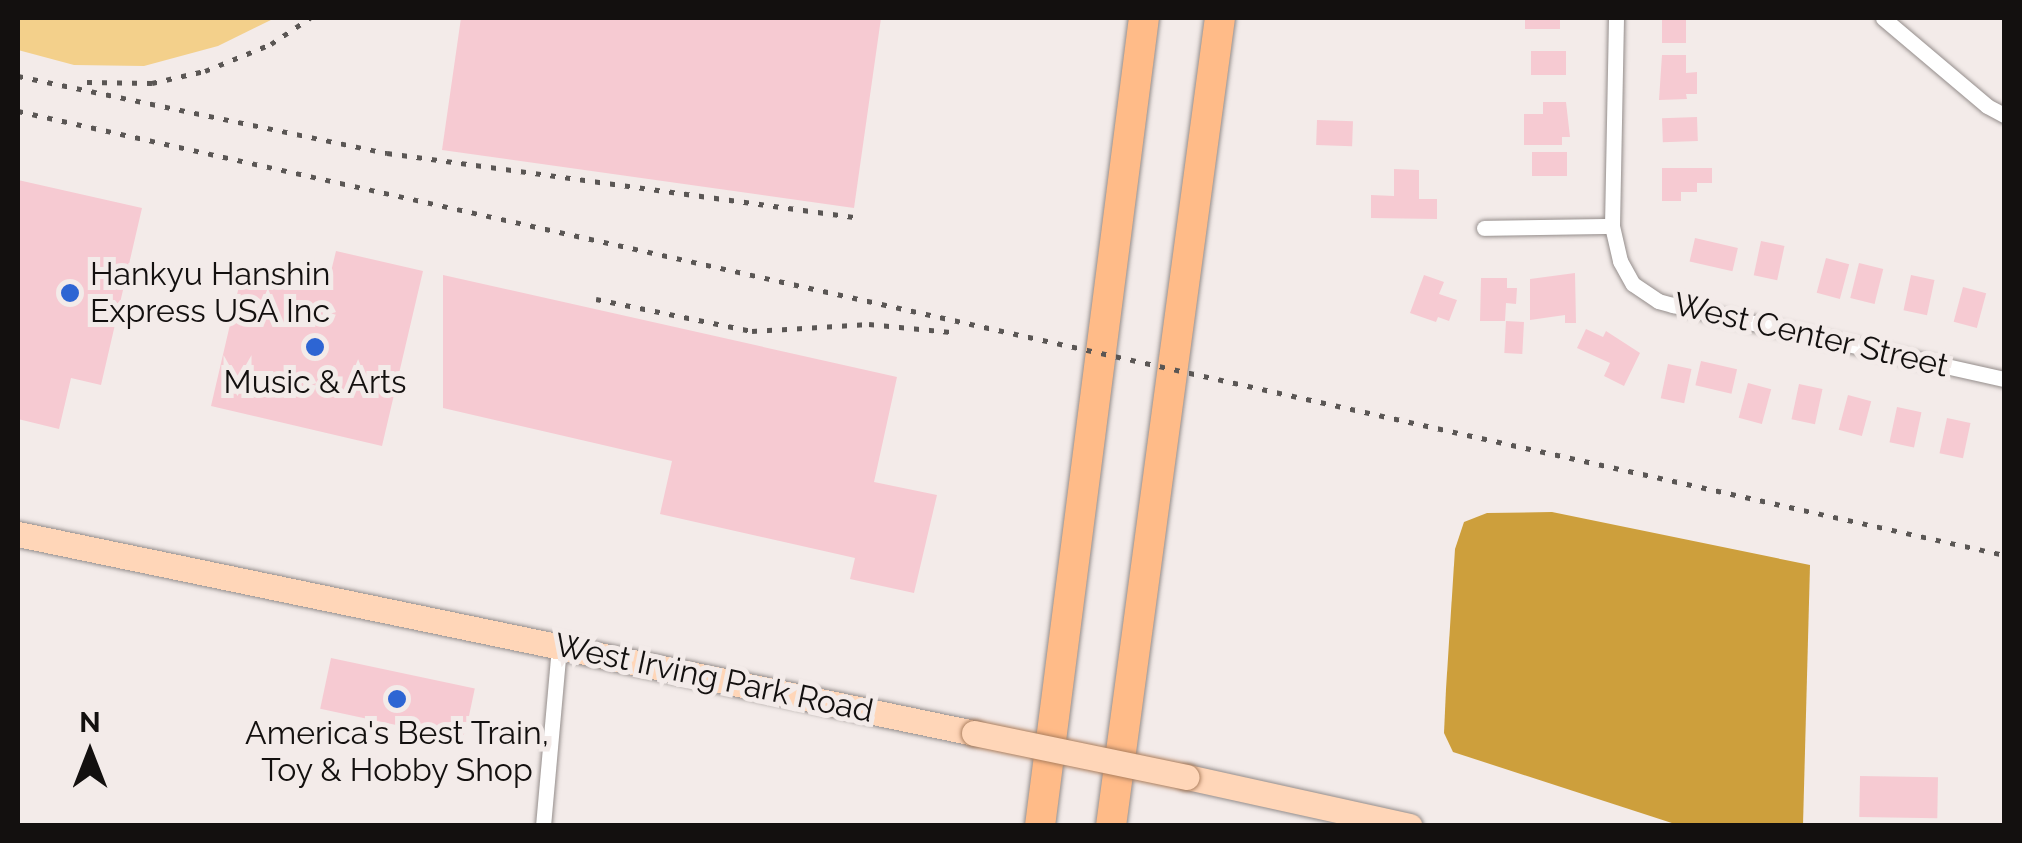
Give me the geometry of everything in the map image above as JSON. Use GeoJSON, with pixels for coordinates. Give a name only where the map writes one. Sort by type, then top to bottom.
{"type":"FeatureCollection","features":[{"type":"Feature","properties":{"kind":"highway"},"geometry":{"type":"LineString","coordinates":[[1040,826],[1144,18]]}},
{"type":"Feature","properties":{"kind":"highway"},"geometry":{"type":"LineString","coordinates":[[1111,826],[1220,18]]}},
{"type":"Feature","properties":{"kind":"highway"},"geometry":{"type":"LineString","coordinates":[[1024,826],[1063,636]]}},
{"type":"Feature","properties":{"kind":"main road","name":"West Irving Park Road"},"geometry":{"type":"LineString","coordinates":[[18,534],[1410,826]]}},
{"type":"Feature","properties":{"kind":"street","name":"West Center Street"},"geometry":{"type":"LineString","coordinates":[[1616,18],[1612,226],[1626,275],[1658,301],[2004,379]]}},
{"type":"Feature","properties":{"kind":"street"},"geometry":{"type":"LineString","coordinates":[[1883,18],[1987,106],[2004,115]]}},
{"type":"Feature","properties":{"kind":"street"},"geometry":{"type":"LineString","coordinates":[[1484,228],[1612,226]]}},
{"type":"Feature","properties":{"kind":"street"},"geometry":{"type":"LineString","coordinates":[[542,826],[560,646]]}},
{"type":"Feature","properties":{"kind":"shaded area"},"geometry":{"type":"Polygon","coordinates":[[[18,18],[275,18],[218,46],[144,66],[74,65],[18,50],[18,18]]]}},
{"type":"Feature","properties":{"kind":"shaded area"},"geometry":{"type":"Polygon","coordinates":[[[1552,512],[1810,565],[1803,825],[1678,825],[1453,752],[1444,733],[1446,689],[1455,549],[1464,522],[1487,513],[1552,512]]]}},
{"type":"Feature","properties":{"kind":"building"},"geometry":{"type":"Polygon","coordinates":[[[461,18],[881,18],[854,208],[442,150],[461,18]]]}},
{"type":"Feature","properties":{"kind":"building"},"geometry":{"type":"Polygon","coordinates":[[[1525,18],[1560,18],[1560,29],[1525,29],[1525,18]]]}},
{"type":"Feature","properties":{"kind":"building"},"geometry":{"type":"Polygon","coordinates":[[[1662,18],[1686,18],[1686,43],[1662,43],[1662,18]]]}},
{"type":"Feature","properties":{"kind":"building"},"geometry":{"type":"Polygon","coordinates":[[[1531,51],[1566,51],[1566,75],[1531,75],[1531,51]]]}},
{"type":"Feature","properties":{"kind":"building"},"geometry":{"type":"Polygon","coordinates":[[[1662,55],[1686,55],[1686,73],[1697,72],[1697,94],[1686,94],[1687,99],[1659,100],[1662,55]]]}},
{"type":"Feature","properties":{"kind":"building"},"geometry":{"type":"Polygon","coordinates":[[[1543,102],[1566,102],[1570,137],[1562,137],[1562,145],[1524,145],[1524,114],[1543,114],[1543,102]]]}},
{"type":"Feature","properties":{"kind":"building"},"geometry":{"type":"Polygon","coordinates":[[[1697,117],[1698,141],[1663,142],[1662,118],[1697,117]]]}},
{"type":"Feature","properties":{"kind":"building"},"geometry":{"type":"Polygon","coordinates":[[[1317,120],[1353,121],[1352,146],[1316,145],[1317,120]]]}},
{"type":"Feature","properties":{"kind":"building"},"geometry":{"type":"Polygon","coordinates":[[[1532,152],[1567,152],[1567,176],[1532,176],[1532,152]]]}},
{"type":"Feature","properties":{"kind":"building"},"geometry":{"type":"Polygon","coordinates":[[[1662,168],[1712,168],[1712,183],[1697,183],[1697,192],[1681,192],[1681,201],[1662,201],[1662,168]]]}},
{"type":"Feature","properties":{"kind":"building"},"geometry":{"type":"Polygon","coordinates":[[[1394,169],[1419,170],[1419,199],[1437,199],[1437,219],[1371,218],[1371,195],[1394,196],[1394,169]]]}},
{"type":"Feature","properties":{"kind":"building","name":"Hankyu Hanshin Express USA Inc"},"geometry":{"type":"Polygon","coordinates":[[[18,180],[142,208],[101,385],[71,378],[59,429],[18,419],[18,180]]]}},
{"type":"Feature","properties":{"kind":"building"},"geometry":{"type":"Polygon","coordinates":[[[1695,238],[1738,248],[1732,271],[1690,261],[1695,238]]]}},
{"type":"Feature","properties":{"kind":"building"},"geometry":{"type":"Polygon","coordinates":[[[1761,241],[1784,246],[1777,280],[1754,275],[1761,241]]]}},
{"type":"Feature","properties":{"kind":"building","name":"Music & Arts"},"geometry":{"type":"Polygon","coordinates":[[[336,251],[423,271],[382,446],[211,406],[243,269],[327,288],[336,251]]]}},
{"type":"Feature","properties":{"kind":"building"},"geometry":{"type":"Polygon","coordinates":[[[1826,258],[1849,264],[1840,299],[1817,293],[1826,258]]]}},
{"type":"Feature","properties":{"kind":"building"},"geometry":{"type":"Polygon","coordinates":[[[1859,263],[1883,269],[1875,304],[1850,298],[1859,263]]]}},
{"type":"Feature","properties":{"kind":"building"},"geometry":{"type":"Polygon","coordinates":[[[1575,273],[1576,323],[1565,323],[1565,315],[1530,320],[1530,279],[1575,273]]]}},
{"type":"Feature","properties":{"kind":"building"},"geometry":{"type":"Polygon","coordinates":[[[443,275],[897,377],[874,482],[937,495],[914,593],[850,579],[855,558],[660,514],[672,461],[443,408],[443,275]]]}},
{"type":"Feature","properties":{"kind":"building"},"geometry":{"type":"Polygon","coordinates":[[[1424,275],[1444,282],[1439,294],[1457,300],[1449,321],[1438,317],[1436,322],[1410,313],[1424,275]]]}},
{"type":"Feature","properties":{"kind":"building"},"geometry":{"type":"Polygon","coordinates":[[[1911,275],[1934,280],[1927,315],[1904,310],[1911,275]]]}},
{"type":"Feature","properties":{"kind":"building"},"geometry":{"type":"Polygon","coordinates":[[[1481,278],[1507,278],[1507,288],[1517,288],[1516,304],[1506,303],[1505,321],[1480,321],[1481,278]]]}},
{"type":"Feature","properties":{"kind":"building"},"geometry":{"type":"Polygon","coordinates":[[[1963,287],[1986,293],[1977,328],[1954,322],[1963,287]]]}},
{"type":"Feature","properties":{"kind":"building"},"geometry":{"type":"Polygon","coordinates":[[[1506,321],[1524,322],[1522,354],[1504,353],[1506,321]]]}},
{"type":"Feature","properties":{"kind":"building"},"geometry":{"type":"Polygon","coordinates":[[[1586,329],[1603,337],[1606,331],[1640,353],[1624,386],[1604,376],[1610,363],[1577,348],[1586,329]]]}},
{"type":"Feature","properties":{"kind":"building"},"geometry":{"type":"Polygon","coordinates":[[[1701,361],[1737,369],[1731,394],[1695,385],[1701,361]]]}},
{"type":"Feature","properties":{"kind":"building"},"geometry":{"type":"Polygon","coordinates":[[[1668,364],[1691,369],[1684,403],[1661,398],[1668,364]]]}},
{"type":"Feature","properties":{"kind":"building"},"geometry":{"type":"Polygon","coordinates":[[[1748,383],[1771,389],[1762,424],[1739,418],[1748,383]]]}},
{"type":"Feature","properties":{"kind":"building"},"geometry":{"type":"Polygon","coordinates":[[[1799,384],[1822,389],[1815,424],[1792,419],[1799,384]]]}},
{"type":"Feature","properties":{"kind":"building"},"geometry":{"type":"Polygon","coordinates":[[[1848,395],[1871,401],[1862,436],[1839,430],[1848,395]]]}},
{"type":"Feature","properties":{"kind":"building"},"geometry":{"type":"Polygon","coordinates":[[[1897,407],[1921,412],[1914,447],[1890,442],[1897,407]]]}},
{"type":"Feature","properties":{"kind":"building"},"geometry":{"type":"Polygon","coordinates":[[[1947,418],[1970,423],[1963,458],[1940,453],[1947,418]]]}},
{"type":"Feature","properties":{"kind":"building","name":"America's Best Train, Toy & Hobby Shop"},"geometry":{"type":"Polygon","coordinates":[[[331,658],[475,689],[464,739],[320,709],[331,658]]]}},
{"type":"Feature","properties":{"kind":"building"},"geometry":{"type":"Polygon","coordinates":[[[1860,776],[1938,777],[1937,818],[1859,817],[1860,776]]]}},
{"type":"Feature","properties":{"kind":"railway"},"geometry":{"type":"LineString","coordinates":[[87,82],[152,83],[205,71],[271,44],[310,18]]}},
{"type":"Feature","properties":{"kind":"railway"},"geometry":{"type":"LineString","coordinates":[[18,76],[387,153],[856,217]]}},
{"type":"Feature","properties":{"kind":"railway"},"geometry":{"type":"LineString","coordinates":[[18,111],[2004,555]]}},
{"type":"Feature","properties":{"kind":"railway"},"geometry":{"type":"LineString","coordinates":[[596,299],[752,331],[869,324],[951,332]]}},
{"type":"Feature","properties":{"kind":"place","name":"Hankyu Hanshin Express USA Inc"},"geometry":{"type":"Point","coordinates":[70,293]}},
{"type":"Feature","properties":{"kind":"place","name":"Music & Arts"},"geometry":{"type":"Point","coordinates":[315,347]}},
{"type":"Feature","properties":{"kind":"place","name":"America's Best Train, Toy & Hobby Shop"},"geometry":{"type":"Point","coordinates":[397,699]}}]}
